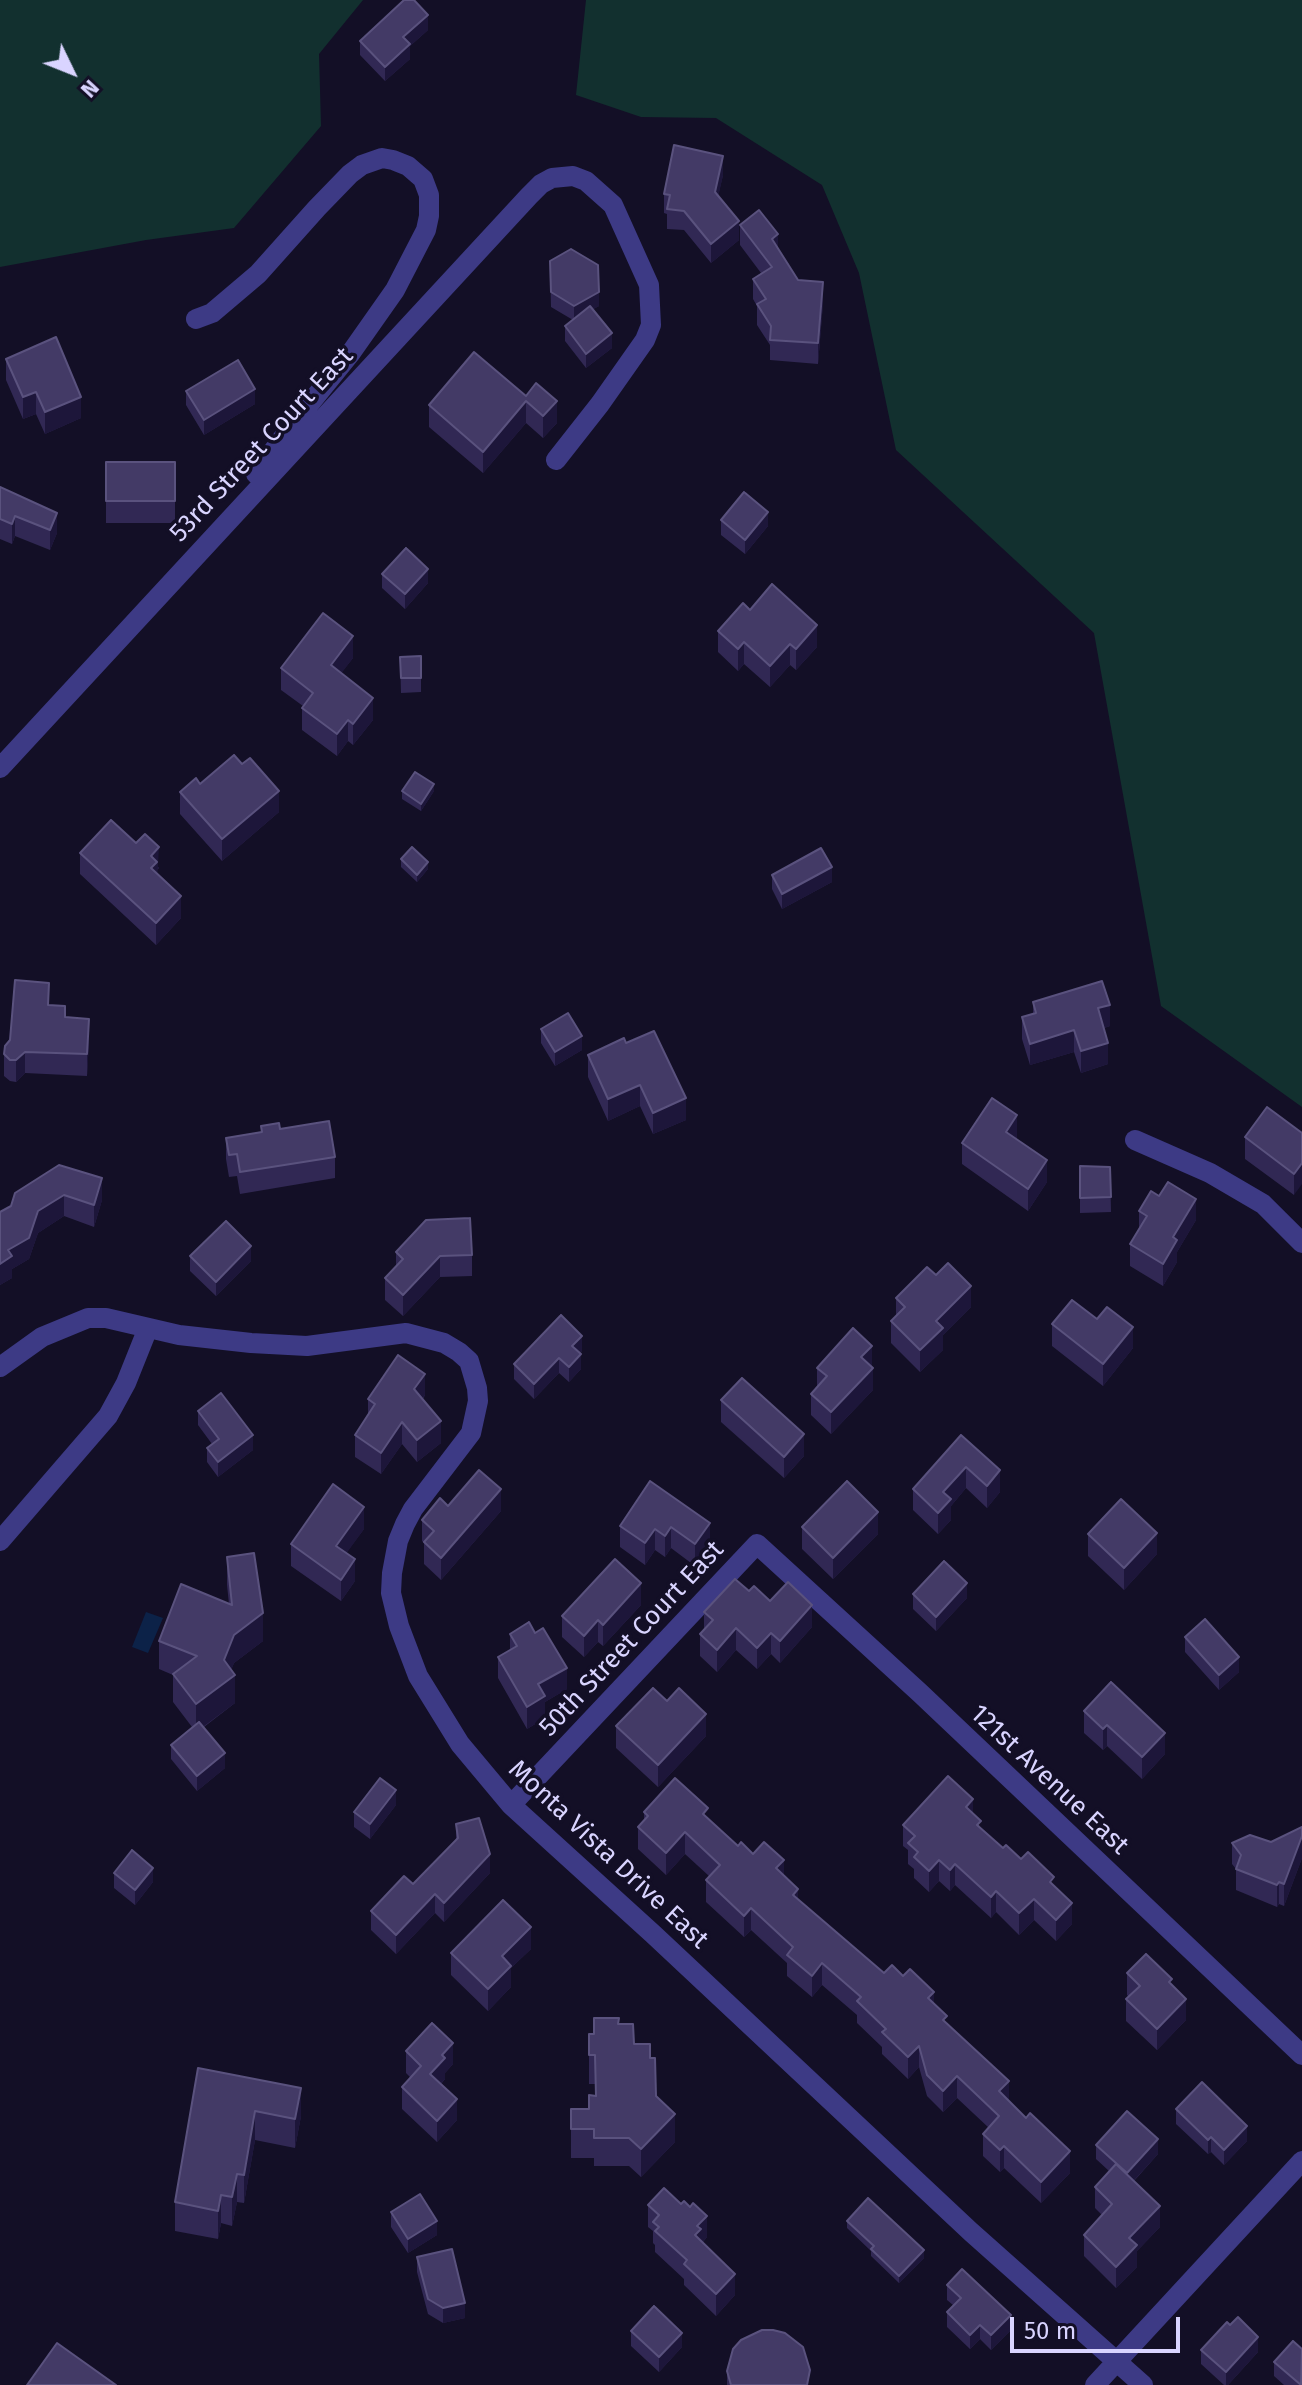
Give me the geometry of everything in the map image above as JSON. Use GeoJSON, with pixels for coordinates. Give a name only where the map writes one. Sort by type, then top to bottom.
{"type":"FeatureCollection","features":[{"type":"Feature","properties":{"kind":"street"},"geometry":{"type":"LineString","coordinates":[[196,319],[212,313],[258,274],[328,196],[362,165],[382,158],[393,160],[421,176],[429,195],[426,230],[395,290],[350,354],[250,481],[241,506]]}},
{"type":"Feature","properties":{"kind":"street","name":"53rd Street Court East"},"geometry":{"type":"LineString","coordinates":[[0,768],[529,196],[552,178],[573,176],[586,181],[613,205],[649,285],[651,325],[645,340],[600,404],[556,460]]}},
{"type":"Feature","properties":{"kind":"street"},"geometry":{"type":"LineString","coordinates":[[1135,1140],[1210,1173],[1263,1204],[1302,1243]]}},
{"type":"Feature","properties":{"kind":"street","name":"Monta Vista Drive East"},"geometry":{"type":"LineString","coordinates":[[0,1367],[42,1337],[88,1318],[106,1318],[179,1335],[307,1346],[406,1333],[444,1343],[459,1352],[469,1361],[475,1374],[478,1401],[471,1433],[405,1524],[398,1541],[391,1593],[399,1626],[418,1676],[460,1744],[511,1805],[971,2232],[1143,2385]]}},
{"type":"Feature","properties":{"kind":"street"},"geometry":{"type":"LineString","coordinates":[[0,1541],[108,1416],[126,1383],[148,1328]]}},
{"type":"Feature","properties":{"kind":"street","name":"50th Street Court East"},"geometry":{"type":"LineString","coordinates":[[511,1805],[757,1544]]}},
{"type":"Feature","properties":{"kind":"street","name":"121st Avenue East"},"geometry":{"type":"LineString","coordinates":[[757,1544],[920,1693],[1302,2055]]}},
{"type":"Feature","properties":{"kind":"street"},"geometry":{"type":"LineString","coordinates":[[1095,2385],[1302,2161]]}},
{"type":"Feature","properties":{"kind":"green space"},"geometry":{"type":"Polygon","coordinates":[[[0,0],[363,0],[319,54],[321,126],[234,228],[146,240],[0,267],[0,0]]]}},
{"type":"Feature","properties":{"kind":"green space"},"geometry":{"type":"Polygon","coordinates":[[[586,0],[1302,0],[1302,1107],[1161,1006],[1094,633],[896,450],[859,273],[822,185],[716,118],[641,117],[576,95],[586,0]]]}},
{"type":"Feature","properties":{"kind":"water"},"geometry":{"type":"Polygon","coordinates":[[[146,1612],[163,1618],[148,1653],[132,1647],[146,1612]]]}},
{"type":"Feature","properties":{"kind":"building"},"geometry":{"type":"Polygon","coordinates":[[[404,0],[414,0],[428,15],[403,37],[410,44],[385,67],[360,41],[404,0]]]}},
{"type":"Feature","properties":{"kind":"building"},"geometry":{"type":"Polygon","coordinates":[[[674,145],[723,156],[715,192],[739,221],[711,244],[684,211],[667,209],[670,195],[664,194],[674,145]]]}},
{"type":"Feature","properties":{"kind":"building"},"geometry":{"type":"Polygon","coordinates":[[[759,210],[778,234],[772,239],[798,280],[823,282],[818,343],[770,340],[771,326],[757,304],[766,299],[753,279],[772,267],[740,225],[759,210]]]}},
{"type":"Feature","properties":{"kind":"building"},"geometry":{"type":"Polygon","coordinates":[[[571,249],[598,265],[599,292],[574,306],[551,292],[550,261],[571,249]]]}},
{"type":"Feature","properties":{"kind":"building"},"geometry":{"type":"Polygon","coordinates":[[[590,306],[612,333],[586,354],[565,326],[590,306]]]}},
{"type":"Feature","properties":{"kind":"building"},"geometry":{"type":"Polygon","coordinates":[[[56,337],[81,397],[45,412],[36,392],[23,397],[6,359],[56,337]]]}},
{"type":"Feature","properties":{"kind":"building"},"geometry":{"type":"Polygon","coordinates":[[[474,352],[526,396],[536,383],[557,401],[543,416],[526,401],[483,452],[429,405],[474,352]]]}},
{"type":"Feature","properties":{"kind":"building"},"geometry":{"type":"Polygon","coordinates":[[[238,360],[255,389],[204,420],[186,391],[238,360]]]}},
{"type":"Feature","properties":{"kind":"building"},"geometry":{"type":"Polygon","coordinates":[[[106,462],[175,462],[175,501],[106,501],[106,462]]]}},
{"type":"Feature","properties":{"kind":"building"},"geometry":{"type":"Polygon","coordinates":[[[0,487],[57,513],[50,530],[15,516],[12,524],[0,519],[0,487]]]}},
{"type":"Feature","properties":{"kind":"building"},"geometry":{"type":"Polygon","coordinates":[[[744,492],[768,512],[745,540],[721,520],[744,492]]]}},
{"type":"Feature","properties":{"kind":"building"},"geometry":{"type":"Polygon","coordinates":[[[406,548],[428,569],[405,594],[382,574],[406,548]]]}},
{"type":"Feature","properties":{"kind":"building"},"geometry":{"type":"Polygon","coordinates":[[[772,584],[817,625],[796,649],[790,644],[770,666],[744,642],[738,649],[718,631],[743,603],[750,610],[772,584]]]}},
{"type":"Feature","properties":{"kind":"building"},"geometry":{"type":"Polygon","coordinates":[[[323,613],[353,636],[331,665],[373,698],[353,724],[348,720],[337,734],[302,708],[313,693],[281,668],[323,613]]]}},
{"type":"Feature","properties":{"kind":"building"},"geometry":{"type":"Polygon","coordinates":[[[421,656],[421,678],[401,678],[400,657],[421,656]]]}},
{"type":"Feature","properties":{"kind":"building"},"geometry":{"type":"Polygon","coordinates":[[[234,755],[242,764],[250,758],[279,791],[222,839],[180,792],[196,778],[200,784],[234,755]]]}},
{"type":"Feature","properties":{"kind":"building"},"geometry":{"type":"Polygon","coordinates":[[[415,772],[434,784],[421,804],[402,791],[415,772]]]}},
{"type":"Feature","properties":{"kind":"building"},"geometry":{"type":"Polygon","coordinates":[[[111,820],[136,843],[145,834],[159,847],[151,856],[157,862],[151,868],[181,896],[156,923],[80,853],[111,820]]]}},
{"type":"Feature","properties":{"kind":"building"},"geometry":{"type":"Polygon","coordinates":[[[412,847],[428,862],[417,875],[401,859],[412,847]]]}},
{"type":"Feature","properties":{"kind":"building"},"geometry":{"type":"Polygon","coordinates":[[[821,848],[832,867],[782,894],[772,875],[821,848]]]}},
{"type":"Feature","properties":{"kind":"building"},"geometry":{"type":"Polygon","coordinates":[[[15,980],[49,983],[48,1005],[65,1006],[65,1017],[89,1019],[87,1054],[25,1052],[16,1060],[10,1060],[4,1054],[10,1040],[15,980]]]}},
{"type":"Feature","properties":{"kind":"building"},"geometry":{"type":"Polygon","coordinates":[[[1102,981],[1110,1005],[1098,1008],[1108,1043],[1081,1051],[1074,1030],[1030,1044],[1022,1017],[1036,1013],[1033,1002],[1102,981]]]}},
{"type":"Feature","properties":{"kind":"building"},"geometry":{"type":"Polygon","coordinates":[[[568,1013],[582,1036],[555,1052],[541,1029],[568,1013]]]}},
{"type":"Feature","properties":{"kind":"building"},"geometry":{"type":"Polygon","coordinates":[[[654,1031],[686,1098],[653,1113],[640,1085],[608,1099],[588,1055],[624,1038],[626,1043],[654,1031]]]}},
{"type":"Feature","properties":{"kind":"building"},"geometry":{"type":"Polygon","coordinates":[[[992,1098],[1017,1115],[1006,1132],[1047,1160],[1028,1189],[962,1143],[992,1098]]]}},
{"type":"Feature","properties":{"kind":"building"},"geometry":{"type":"Polygon","coordinates":[[[1267,1107],[1302,1133],[1302,1163],[1294,1174],[1245,1137],[1267,1107]]]}},
{"type":"Feature","properties":{"kind":"building"},"geometry":{"type":"Polygon","coordinates":[[[329,1121],[335,1157],[240,1172],[237,1154],[229,1155],[226,1138],[262,1132],[261,1126],[279,1123],[280,1129],[329,1121]]]}},
{"type":"Feature","properties":{"kind":"building"},"geometry":{"type":"Polygon","coordinates":[[[59,1165],[102,1178],[94,1205],[64,1195],[38,1211],[29,1238],[8,1250],[12,1256],[0,1264],[0,1212],[11,1206],[15,1193],[59,1165]]]}},
{"type":"Feature","properties":{"kind":"building"},"geometry":{"type":"Polygon","coordinates":[[[1080,1166],[1110,1167],[1111,1197],[1080,1198],[1080,1166]]]}},
{"type":"Feature","properties":{"kind":"building"},"geometry":{"type":"Polygon","coordinates":[[[1168,1182],[1196,1199],[1173,1237],[1177,1240],[1163,1264],[1130,1244],[1147,1216],[1139,1211],[1151,1191],[1159,1196],[1168,1182]]]}},
{"type":"Feature","properties":{"kind":"building"},"geometry":{"type":"Polygon","coordinates":[[[470,1218],[472,1255],[440,1256],[403,1295],[385,1278],[403,1259],[396,1252],[426,1220],[470,1218]]]}},
{"type":"Feature","properties":{"kind":"building"},"geometry":{"type":"Polygon","coordinates":[[[226,1221],[251,1246],[216,1282],[190,1256],[226,1221]]]}},
{"type":"Feature","properties":{"kind":"building"},"geometry":{"type":"Polygon","coordinates":[[[948,1263],[971,1286],[936,1321],[943,1328],[920,1350],[891,1321],[905,1307],[896,1298],[927,1267],[936,1275],[948,1263]]]}},
{"type":"Feature","properties":{"kind":"building"},"geometry":{"type":"Polygon","coordinates":[[[1072,1300],[1097,1319],[1107,1307],[1133,1327],[1103,1364],[1052,1324],[1072,1300]]]}},
{"type":"Feature","properties":{"kind":"building"},"geometry":{"type":"Polygon","coordinates":[[[561,1315],[582,1336],[572,1346],[581,1354],[569,1367],[559,1358],[534,1384],[514,1364],[561,1315]]]}},
{"type":"Feature","properties":{"kind":"building"},"geometry":{"type":"Polygon","coordinates":[[[853,1328],[872,1346],[861,1357],[873,1368],[831,1412],[811,1394],[827,1376],[817,1368],[853,1328]]]}},
{"type":"Feature","properties":{"kind":"building"},"geometry":{"type":"Polygon","coordinates":[[[398,1355],[425,1374],[414,1389],[441,1421],[417,1440],[402,1422],[381,1453],[355,1435],[375,1404],[368,1399],[398,1355]]]}},
{"type":"Feature","properties":{"kind":"building"},"geometry":{"type":"Polygon","coordinates":[[[742,1378],[804,1434],[784,1457],[721,1400],[742,1378]]]}},
{"type":"Feature","properties":{"kind":"building"},"geometry":{"type":"Polygon","coordinates":[[[221,1393],[253,1435],[218,1462],[207,1448],[219,1439],[198,1411],[221,1393]]]}},
{"type":"Feature","properties":{"kind":"building"},"geometry":{"type":"Polygon","coordinates":[[[961,1435],[1000,1470],[987,1486],[966,1467],[943,1492],[951,1499],[938,1513],[913,1489],[961,1435]]]}},
{"type":"Feature","properties":{"kind":"building"},"geometry":{"type":"Polygon","coordinates":[[[479,1470],[501,1489],[441,1558],[424,1542],[434,1531],[422,1520],[440,1498],[448,1506],[479,1470]]]}},
{"type":"Feature","properties":{"kind":"building"},"geometry":{"type":"Polygon","coordinates":[[[650,1481],[710,1523],[695,1544],[671,1527],[665,1536],[655,1529],[645,1543],[620,1526],[650,1481]]]}},
{"type":"Feature","properties":{"kind":"building"},"geometry":{"type":"Polygon","coordinates":[[[847,1481],[878,1512],[833,1558],[802,1527],[847,1481]]]}},
{"type":"Feature","properties":{"kind":"building"},"geometry":{"type":"Polygon","coordinates":[[[333,1484],[364,1507],[336,1546],[355,1559],[341,1580],[291,1544],[333,1484]]]}},
{"type":"Feature","properties":{"kind":"building"},"geometry":{"type":"Polygon","coordinates":[[[1121,1499],[1157,1533],[1124,1568],[1088,1534],[1121,1499]]]}},
{"type":"Feature","properties":{"kind":"building"},"geometry":{"type":"Polygon","coordinates":[[[254,1553],[263,1613],[234,1635],[224,1660],[235,1675],[196,1704],[173,1674],[197,1656],[159,1641],[181,1584],[232,1605],[227,1557],[254,1553]]]}},
{"type":"Feature","properties":{"kind":"building"},"geometry":{"type":"Polygon","coordinates":[[[615,1559],[641,1583],[603,1625],[598,1620],[584,1636],[562,1616],[615,1559]]]}},
{"type":"Feature","properties":{"kind":"building"},"geometry":{"type":"Polygon","coordinates":[[[944,1561],[967,1583],[936,1617],[913,1594],[944,1561]]]}},
{"type":"Feature","properties":{"kind":"building"},"geometry":{"type":"Polygon","coordinates":[[[735,1579],[749,1591],[754,1586],[770,1601],[788,1582],[812,1605],[780,1641],[771,1633],[757,1648],[736,1628],[717,1650],[700,1634],[713,1620],[704,1612],[735,1579]]]}},
{"type":"Feature","properties":{"kind":"building"},"geometry":{"type":"Polygon","coordinates":[[[1205,1619],[1239,1657],[1219,1675],[1185,1637],[1205,1619]]]}},
{"type":"Feature","properties":{"kind":"building"},"geometry":{"type":"Polygon","coordinates":[[[529,1622],[535,1633],[543,1628],[567,1668],[538,1684],[545,1696],[527,1707],[498,1657],[517,1646],[510,1634],[529,1622]]]}},
{"type":"Feature","properties":{"kind":"building"},"geometry":{"type":"Polygon","coordinates":[[[1111,1682],[1165,1733],[1142,1757],[1107,1725],[1103,1729],[1084,1711],[1111,1682]]]}},
{"type":"Feature","properties":{"kind":"building"},"geometry":{"type":"Polygon","coordinates":[[[653,1688],[667,1701],[679,1688],[706,1714],[658,1765],[616,1726],[653,1688]]]}},
{"type":"Feature","properties":{"kind":"building"},"geometry":{"type":"Polygon","coordinates":[[[199,1722],[225,1753],[197,1776],[171,1745],[199,1722]]]}},
{"type":"Feature","properties":{"kind":"building"},"geometry":{"type":"Polygon","coordinates":[[[948,1776],[973,1799],[966,1807],[981,1821],[977,1825],[1021,1859],[1028,1852],[1054,1877],[1050,1882],[1072,1903],[1056,1920],[1034,1899],[1019,1913],[996,1891],[991,1897],[955,1864],[950,1870],[939,1860],[929,1871],[914,1857],[918,1852],[908,1843],[915,1836],[903,1825],[948,1776]]]}},
{"type":"Feature","properties":{"kind":"building"},"geometry":{"type":"Polygon","coordinates":[[[380,1778],[396,1790],[370,1824],[354,1812],[380,1778]]]}},
{"type":"Feature","properties":{"kind":"building"},"geometry":{"type":"Polygon","coordinates":[[[675,1778],[708,1808],[703,1814],[738,1846],[741,1842],[753,1854],[764,1842],[784,1860],[776,1868],[798,1889],[793,1895],[884,1973],[892,1965],[903,1976],[910,1969],[934,1992],[928,1998],[947,2016],[943,2020],[1009,2081],[999,2091],[1026,2118],[1030,2113],[1070,2151],[1041,2182],[1004,2146],[1000,2150],[983,2134],[999,2116],[957,2076],[943,2091],[927,2075],[919,2046],[908,2057],[882,2032],[886,2029],[857,2001],[861,1997],[822,1963],[812,1976],[787,1955],[793,1947],[751,1908],[744,1916],[706,1880],[720,1865],[685,1832],[666,1853],[638,1827],[648,1816],[644,1812],[675,1778]]]}},
{"type":"Feature","properties":{"kind":"building"},"geometry":{"type":"Polygon","coordinates":[[[479,1818],[490,1854],[444,1903],[435,1894],[396,1935],[371,1911],[404,1876],[413,1884],[458,1838],[456,1824],[479,1818]]]}},
{"type":"Feature","properties":{"kind":"building"},"geometry":{"type":"Polygon","coordinates":[[[1302,1827],[1302,1836],[1284,1884],[1279,1882],[1277,1885],[1236,1869],[1241,1855],[1232,1843],[1250,1835],[1271,1842],[1302,1827]]]}},
{"type":"Feature","properties":{"kind":"building"},"geometry":{"type":"Polygon","coordinates":[[[132,1850],[153,1868],[135,1890],[114,1873],[132,1850]]]}},
{"type":"Feature","properties":{"kind":"building"},"geometry":{"type":"Polygon","coordinates":[[[503,1900],[531,1927],[502,1956],[511,1966],[488,1989],[451,1953],[503,1900]]]}},
{"type":"Feature","properties":{"kind":"building"},"geometry":{"type":"Polygon","coordinates":[[[1146,1954],[1172,1979],[1169,1982],[1186,1999],[1157,2029],[1126,1999],[1140,1986],[1127,1973],[1146,1954]]]}},
{"type":"Feature","properties":{"kind":"building"},"geometry":{"type":"Polygon","coordinates":[[[594,2018],[619,2018],[618,2024],[633,2024],[634,2044],[650,2044],[650,2058],[655,2058],[656,2096],[675,2114],[641,2149],[629,2138],[594,2138],[594,2129],[571,2129],[571,2109],[589,2109],[589,2095],[596,2096],[595,2055],[589,2055],[589,2034],[594,2034],[594,2018]]]}},
{"type":"Feature","properties":{"kind":"building"},"geometry":{"type":"Polygon","coordinates":[[[432,2023],[453,2043],[442,2055],[445,2058],[430,2074],[457,2099],[437,2121],[402,2087],[421,2066],[406,2051],[432,2023]]]}},
{"type":"Feature","properties":{"kind":"building"},"geometry":{"type":"Polygon","coordinates":[[[198,2068],[301,2088],[295,2119],[255,2111],[244,2175],[237,2174],[232,2197],[221,2195],[218,2211],[175,2202],[198,2068]]]}},
{"type":"Feature","properties":{"kind":"building"},"geometry":{"type":"Polygon","coordinates":[[[1202,2082],[1247,2126],[1224,2150],[1211,2137],[1208,2140],[1176,2109],[1202,2082]]]}},
{"type":"Feature","properties":{"kind":"building"},"geometry":{"type":"Polygon","coordinates":[[[1127,2111],[1158,2139],[1127,2173],[1096,2145],[1127,2111]]]}},
{"type":"Feature","properties":{"kind":"building"},"geometry":{"type":"Polygon","coordinates":[[[1116,2164],[1160,2206],[1129,2238],[1137,2245],[1116,2267],[1084,2235],[1112,2204],[1095,2187],[1116,2164]]]}},
{"type":"Feature","properties":{"kind":"building"},"geometry":{"type":"Polygon","coordinates":[[[664,2188],[681,2204],[684,2201],[690,2207],[693,2203],[707,2216],[697,2226],[701,2229],[695,2235],[735,2274],[716,2294],[684,2264],[687,2260],[655,2231],[659,2227],[653,2222],[659,2215],[648,2205],[664,2188]]]}},
{"type":"Feature","properties":{"kind":"building"},"geometry":{"type":"Polygon","coordinates":[[[420,2194],[437,2221],[408,2239],[391,2212],[420,2194]]]}},
{"type":"Feature","properties":{"kind":"building"},"geometry":{"type":"Polygon","coordinates":[[[868,2198],[924,2250],[899,2276],[871,2249],[874,2246],[847,2221],[868,2198]]]}},
{"type":"Feature","properties":{"kind":"building"},"geometry":{"type":"Polygon","coordinates":[[[452,2249],[465,2303],[443,2308],[428,2299],[417,2257],[452,2249]]]}},
{"type":"Feature","properties":{"kind":"building"},"geometry":{"type":"Polygon","coordinates":[[[962,2269],[1011,2315],[991,2335],[980,2325],[970,2335],[947,2312],[961,2298],[947,2285],[962,2269]]]}},
{"type":"Feature","properties":{"kind":"building"},"geometry":{"type":"Polygon","coordinates":[[[654,2306],[682,2333],[659,2357],[631,2331],[654,2306]]]}},
{"type":"Feature","properties":{"kind":"building"},"geometry":{"type":"Polygon","coordinates":[[[1238,2317],[1258,2337],[1226,2372],[1201,2350],[1227,2322],[1230,2325],[1238,2317]]]}},
{"type":"Feature","properties":{"kind":"building"},"geometry":{"type":"Polygon","coordinates":[[[762,2330],[785,2333],[803,2347],[810,2370],[807,2385],[731,2385],[727,2371],[733,2349],[741,2340],[762,2330]]]}},
{"type":"Feature","properties":{"kind":"building"},"geometry":{"type":"Polygon","coordinates":[[[1293,2341],[1302,2349],[1301,2385],[1274,2362],[1293,2341]]]}},
{"type":"Feature","properties":{"kind":"building"},"geometry":{"type":"Polygon","coordinates":[[[57,2343],[116,2385],[27,2385],[57,2343]]]}}]}
